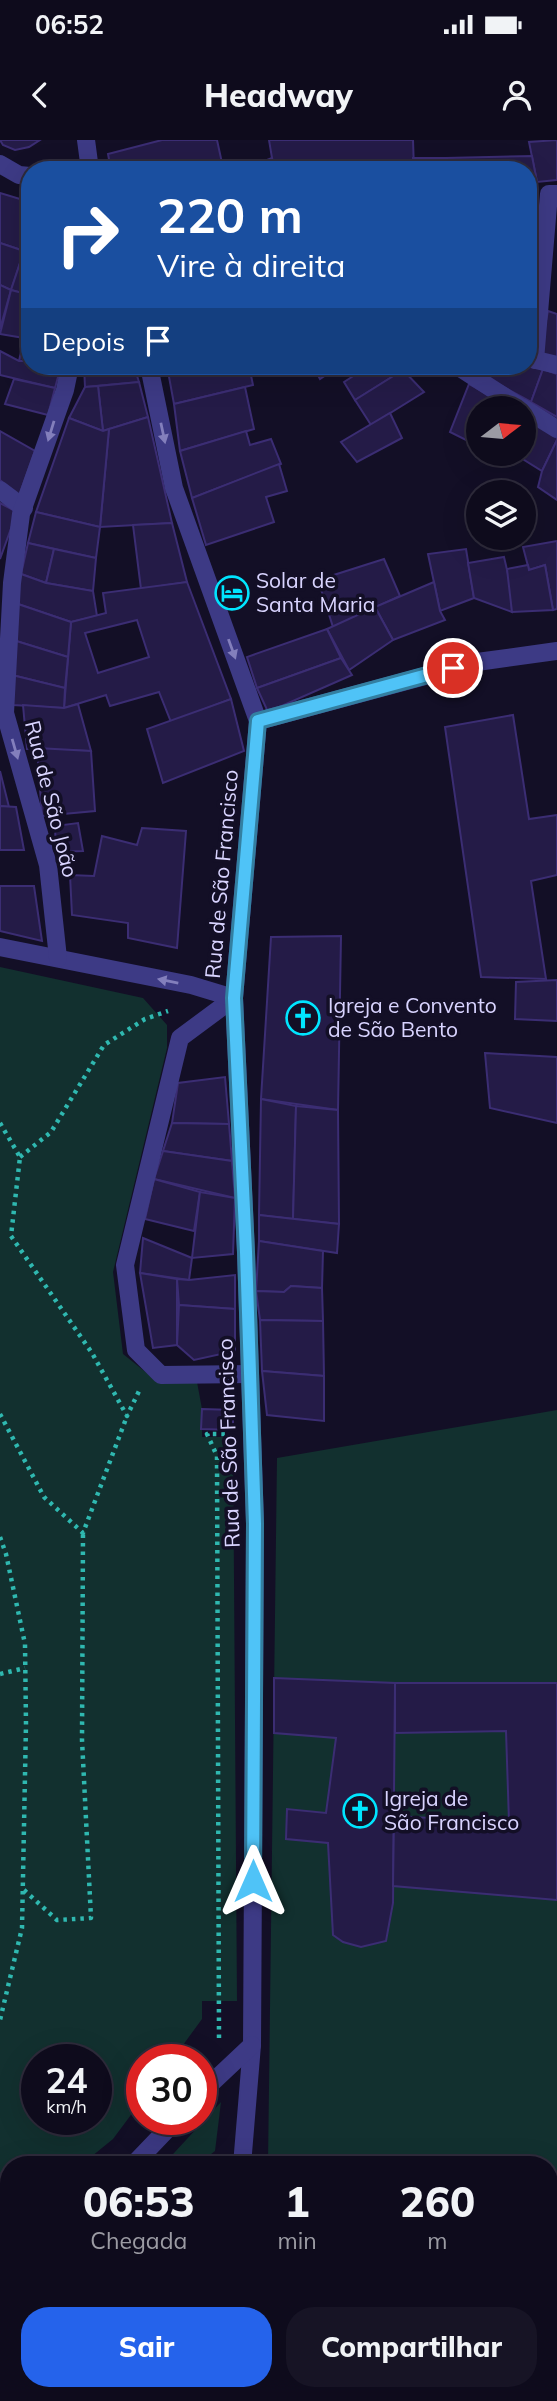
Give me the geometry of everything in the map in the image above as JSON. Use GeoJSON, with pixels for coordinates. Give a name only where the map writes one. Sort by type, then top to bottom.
{"type":"FeatureCollection","features":[{"type":"Feature","properties":{"kind":"street"},"geometry":{"type":"LineString","coordinates":[[86,140],[89,161]]}},
{"type":"Feature","properties":{"kind":"street"},"geometry":{"type":"LineString","coordinates":[[0,164],[21,175]]}},
{"type":"Feature","properties":{"kind":"street"},"geometry":{"type":"LineString","coordinates":[[537,310],[549,194],[557,194]]}},
{"type":"Feature","properties":{"kind":"street"},"geometry":{"type":"LineString","coordinates":[[537,360],[557,365]]}},
{"type":"Feature","properties":{"kind":"street","name":"Rua de São João"},"geometry":{"type":"LineString","coordinates":[[58,958],[48,865],[5,713],[12,583],[21,514],[68,375]]}},
{"type":"Feature","properties":{"kind":"street"},"geometry":{"type":"LineString","coordinates":[[151,375],[174,488],[258,721],[477,662],[557,651]]}},
{"type":"Feature","properties":{"kind":"street"},"geometry":{"type":"LineString","coordinates":[[471,375],[504,396]]}},
{"type":"Feature","properties":{"kind":"street"},"geometry":{"type":"LineString","coordinates":[[536,416],[557,429]]}},
{"type":"Feature","properties":{"kind":"street"},"geometry":{"type":"LineString","coordinates":[[0,490],[24,508]]}},
{"type":"Feature","properties":{"kind":"street","name":"Rua de São Francisco"},"geometry":{"type":"LineString","coordinates":[[243,2156],[252,2045],[255,1524],[234,998],[258,721]]}},
{"type":"Feature","properties":{"kind":"street"},"geometry":{"type":"LineString","coordinates":[[0,947],[191,985],[234,998]]}},
{"type":"Feature","properties":{"kind":"street"},"geometry":{"type":"LineString","coordinates":[[234,998],[180,1038],[125,1265],[136,1350],[161,1375],[250,1374]]}},
{"type":"Feature","properties":{"kind":"street"},"geometry":{"type":"LineString","coordinates":[[217,2078],[252,2045]]}},
{"type":"Feature","properties":{"kind":"street"},"geometry":{"type":"LineString","coordinates":[[142,2156],[162,2135]]}},
{"type":"Feature","properties":{"kind":"path"},"geometry":{"type":"LineString","coordinates":[[20,1157],[51,1132],[104,1045],[145,1019],[158,1015]]}},
{"type":"Feature","properties":{"kind":"path"},"geometry":{"type":"LineString","coordinates":[[0,1123],[20,1157],[11,1237],[92,1353],[127,1416]]}},
{"type":"Feature","properties":{"kind":"path"},"geometry":{"type":"LineString","coordinates":[[24,1890],[57,1920],[91,1918],[82,1740],[83,1532],[127,1416],[151,1365]]}},
{"type":"Feature","properties":{"kind":"path"},"geometry":{"type":"LineString","coordinates":[[0,1414],[44,1497],[83,1532]]}},
{"type":"Feature","properties":{"kind":"path"},"geometry":{"type":"LineString","coordinates":[[219,2024],[217,1456],[206,1434],[226,1434]]}},
{"type":"Feature","properties":{"kind":"path"},"geometry":{"type":"LineString","coordinates":[[0,1537],[25,1644],[25,1668],[22,1928],[0,2020]]}},
{"type":"Feature","properties":{"kind":"path"},"geometry":{"type":"LineString","coordinates":[[0,1674],[25,1668]]}},
{"type":"Feature","properties":{"kind":"green space"},"geometry":{"type":"Polygon","coordinates":[[[0,967],[143,998],[167,1025],[167,1048],[113,1272],[123,1354],[158,1382],[197,1382],[202,1409],[202,1437],[233,1437],[237,2001],[202,2001],[202,2019],[184,2044],[126,2044],[126,2122],[113,2139],[92,2156],[0,2156],[0,967]]]}},
{"type":"Feature","properties":{"kind":"green space"},"geometry":{"type":"Polygon","coordinates":[[[557,1410],[557,2156],[268,2156],[277,1458],[557,1410]]]}},
{"type":"Feature","properties":{"kind":"green space"},"geometry":{"type":"Polygon","coordinates":[[[221,2102],[217,2135],[217,2106],[221,2102]]]}},
{"type":"Feature","properties":{"kind":"green space"},"geometry":{"type":"Polygon","coordinates":[[[191,2135],[217,2135],[215,2151],[209,2156],[171,2156],[191,2135]]]}},
{"type":"Feature","properties":{"kind":"building"},"geometry":{"type":"Polygon","coordinates":[[[0,140],[40,140],[29,147],[15,150],[3,145],[0,140]]]}},
{"type":"Feature","properties":{"kind":"building"},"geometry":{"type":"Polygon","coordinates":[[[162,140],[217,140],[222,161],[109,161],[108,154],[162,140]]]}},
{"type":"Feature","properties":{"kind":"building"},"geometry":{"type":"Polygon","coordinates":[[[269,140],[413,140],[414,161],[272,161],[269,140]]]}},
{"type":"Feature","properties":{"kind":"building"},"geometry":{"type":"Polygon","coordinates":[[[557,140],[557,180],[537,182],[537,161],[533,161],[529,142],[557,140]]]}},
{"type":"Feature","properties":{"kind":"building"},"geometry":{"type":"Polygon","coordinates":[[[532,156],[533,161],[446,161],[446,158],[532,156]]]}},
{"type":"Feature","properties":{"kind":"building"},"geometry":{"type":"Polygon","coordinates":[[[413,158],[446,158],[446,161],[413,161],[413,158]]]}},
{"type":"Feature","properties":{"kind":"building"},"geometry":{"type":"Polygon","coordinates":[[[0,193],[21,199],[21,250],[0,243],[0,193]]]}},
{"type":"Feature","properties":{"kind":"building"},"geometry":{"type":"Polygon","coordinates":[[[0,243],[21,250],[21,260],[11,290],[0,285],[0,243]]]}},
{"type":"Feature","properties":{"kind":"building"},"geometry":{"type":"Polygon","coordinates":[[[21,260],[21,293],[11,290],[21,260]]]}},
{"type":"Feature","properties":{"kind":"building"},"geometry":{"type":"Polygon","coordinates":[[[0,285],[11,290],[0,329],[0,285]]]}},
{"type":"Feature","properties":{"kind":"building"},"geometry":{"type":"Polygon","coordinates":[[[11,290],[21,293],[21,338],[0,334],[11,290]]]}},
{"type":"Feature","properties":{"kind":"building"},"geometry":{"type":"Polygon","coordinates":[[[548,311],[557,314],[557,360],[539,355],[548,311]]]}},
{"type":"Feature","properties":{"kind":"building"},"geometry":{"type":"Polygon","coordinates":[[[0,351],[21,361],[21,375],[59,375],[55,388],[0,375],[0,351]]]}},
{"type":"Feature","properties":{"kind":"building"},"geometry":{"type":"Polygon","coordinates":[[[537,368],[543,369],[533,396],[520,396],[482,375],[537,375],[537,368]]]}},
{"type":"Feature","properties":{"kind":"building"},"geometry":{"type":"Polygon","coordinates":[[[543,369],[557,374],[557,417],[536,405],[536,396],[533,396],[543,369]]]}},
{"type":"Feature","properties":{"kind":"building"},"geometry":{"type":"Polygon","coordinates":[[[84,375],[137,375],[139,382],[85,387],[84,375]]]}},
{"type":"Feature","properties":{"kind":"building"},"geometry":{"type":"Polygon","coordinates":[[[169,375],[251,375],[253,385],[174,404],[169,375]]]}},
{"type":"Feature","properties":{"kind":"building"},"geometry":{"type":"Polygon","coordinates":[[[355,375],[395,375],[355,400],[344,382],[355,375]]]}},
{"type":"Feature","properties":{"kind":"building"},"geometry":{"type":"Polygon","coordinates":[[[395,375],[408,375],[424,392],[371,425],[355,400],[395,375]]]}},
{"type":"Feature","properties":{"kind":"building"},"geometry":{"type":"Polygon","coordinates":[[[14,379],[55,388],[48,415],[5,404],[14,379]]]}},
{"type":"Feature","properties":{"kind":"building"},"geometry":{"type":"Polygon","coordinates":[[[139,382],[148,417],[103,431],[98,386],[139,382]]]}},
{"type":"Feature","properties":{"kind":"building"},"geometry":{"type":"Polygon","coordinates":[[[469,384],[490,396],[466,396],[466,440],[450,432],[469,384]]]}},
{"type":"Feature","properties":{"kind":"building"},"geometry":{"type":"Polygon","coordinates":[[[98,386],[103,431],[69,418],[85,387],[98,386]]]}},
{"type":"Feature","properties":{"kind":"building"},"geometry":{"type":"Polygon","coordinates":[[[245,387],[254,429],[180,451],[174,404],[245,387]]]}},
{"type":"Feature","properties":{"kind":"building"},"geometry":{"type":"Polygon","coordinates":[[[390,413],[402,438],[357,462],[341,442],[390,413]]]}},
{"type":"Feature","properties":{"kind":"building"},"geometry":{"type":"Polygon","coordinates":[[[148,417],[172,523],[100,527],[109,429],[148,417]]]}},
{"type":"Feature","properties":{"kind":"building"},"geometry":{"type":"Polygon","coordinates":[[[69,418],[103,431],[109,429],[100,527],[36,512],[69,418]]]}},
{"type":"Feature","properties":{"kind":"building"},"geometry":{"type":"Polygon","coordinates":[[[536,424],[557,434],[557,440],[542,471],[534,466],[536,424]]]}},
{"type":"Feature","properties":{"kind":"building"},"geometry":{"type":"Polygon","coordinates":[[[0,431],[35,451],[19,496],[0,480],[0,431]]]}},
{"type":"Feature","properties":{"kind":"building"},"geometry":{"type":"Polygon","coordinates":[[[246,431],[250,445],[271,439],[281,464],[192,498],[180,451],[246,431]]]}},
{"type":"Feature","properties":{"kind":"building"},"geometry":{"type":"Polygon","coordinates":[[[557,440],[557,500],[538,487],[542,471],[557,440]]]}},
{"type":"Feature","properties":{"kind":"building"},"geometry":{"type":"Polygon","coordinates":[[[279,464],[287,491],[266,497],[274,522],[206,545],[192,498],[279,464]]]}},
{"type":"Feature","properties":{"kind":"building"},"geometry":{"type":"Polygon","coordinates":[[[0,503],[17,512],[0,559],[0,503]]]}},
{"type":"Feature","properties":{"kind":"building"},"geometry":{"type":"Polygon","coordinates":[[[36,512],[100,527],[96,558],[28,543],[36,512]]]}},
{"type":"Feature","properties":{"kind":"building"},"geometry":{"type":"Polygon","coordinates":[[[172,523],[187,582],[141,589],[133,525],[172,523]]]}},
{"type":"Feature","properties":{"kind":"building"},"geometry":{"type":"Polygon","coordinates":[[[557,541],[557,609],[553,610],[545,565],[529,570],[524,550],[536,550],[536,545],[557,541]]]}},
{"type":"Feature","properties":{"kind":"building"},"geometry":{"type":"Polygon","coordinates":[[[28,543],[54,549],[46,583],[21,574],[28,543]]]}},
{"type":"Feature","properties":{"kind":"building"},"geometry":{"type":"Polygon","coordinates":[[[54,549],[96,558],[93,591],[46,583],[54,549]]]}},
{"type":"Feature","properties":{"kind":"building"},"geometry":{"type":"Polygon","coordinates":[[[466,549],[474,598],[440,611],[428,554],[466,549]]]}},
{"type":"Feature","properties":{"kind":"building"},"geometry":{"type":"Polygon","coordinates":[[[504,557],[511,587],[512,612],[474,598],[468,563],[504,557]]]}},
{"type":"Feature","properties":{"kind":"building"},"geometry":{"type":"Polygon","coordinates":[[[384,559],[400,596],[333,627],[318,580],[384,559]]]}},
{"type":"Feature","properties":{"kind":"building"},"geometry":{"type":"Polygon","coordinates":[[[528,565],[529,570],[545,565],[553,610],[512,612],[507,569],[528,565]]]}},
{"type":"Feature","properties":{"kind":"building"},"geometry":{"type":"Polygon","coordinates":[[[21,574],[46,583],[93,591],[97,616],[71,622],[15,603],[21,574]]]}},
{"type":"Feature","properties":{"kind":"building"},"geometry":{"type":"Polygon","coordinates":[[[187,582],[231,699],[171,722],[159,692],[110,706],[106,695],[64,708],[71,622],[106,613],[103,593],[187,582]],[[137,620],[85,633],[98,673],[149,657],[137,620]]]}},
{"type":"Feature","properties":{"kind":"building"},"geometry":{"type":"Polygon","coordinates":[[[434,582],[440,611],[445,620],[393,640],[375,607],[434,582]]]}},
{"type":"Feature","properties":{"kind":"building"},"geometry":{"type":"Polygon","coordinates":[[[15,603],[71,622],[68,657],[13,640],[15,603]]]}},
{"type":"Feature","properties":{"kind":"building"},"geometry":{"type":"Polygon","coordinates":[[[375,607],[393,640],[349,670],[327,629],[375,607]]]}},
{"type":"Feature","properties":{"kind":"building"},"geometry":{"type":"Polygon","coordinates":[[[327,629],[341,658],[257,688],[247,657],[327,629]]]}},
{"type":"Feature","properties":{"kind":"building"},"geometry":{"type":"Polygon","coordinates":[[[13,640],[68,657],[65,688],[12,675],[13,640]]]}},
{"type":"Feature","properties":{"kind":"building"},"geometry":{"type":"Polygon","coordinates":[[[341,658],[352,675],[268,712],[257,688],[341,658]]]}},
{"type":"Feature","properties":{"kind":"building"},"geometry":{"type":"Polygon","coordinates":[[[12,675],[65,688],[64,708],[13,705],[12,675]]]}},
{"type":"Feature","properties":{"kind":"building"},"geometry":{"type":"Polygon","coordinates":[[[231,699],[244,751],[163,783],[147,729],[231,699]]]}},
{"type":"Feature","properties":{"kind":"building"},"geometry":{"type":"Polygon","coordinates":[[[78,704],[91,751],[27,749],[23,705],[64,708],[78,704]]]}},
{"type":"Feature","properties":{"kind":"building"},"geometry":{"type":"Polygon","coordinates":[[[513,715],[529,819],[557,815],[557,875],[531,881],[546,979],[481,977],[445,727],[513,715]]]}},
{"type":"Feature","properties":{"kind":"building"},"geometry":{"type":"Polygon","coordinates":[[[37,748],[91,751],[95,811],[42,816],[37,748]]]}},
{"type":"Feature","properties":{"kind":"building"},"geometry":{"type":"Polygon","coordinates":[[[0,771],[9,807],[0,806],[0,771]]]}},
{"type":"Feature","properties":{"kind":"building"},"geometry":{"type":"Polygon","coordinates":[[[0,806],[16,807],[24,850],[0,850],[0,806]]]}},
{"type":"Feature","properties":{"kind":"building"},"geometry":{"type":"Polygon","coordinates":[[[78,823],[83,851],[56,852],[55,826],[78,823]]]}},
{"type":"Feature","properties":{"kind":"building"},"geometry":{"type":"Polygon","coordinates":[[[142,828],[186,831],[177,948],[128,938],[128,923],[72,915],[70,875],[94,876],[102,836],[137,845],[142,828]]]}},
{"type":"Feature","properties":{"kind":"building"},"geometry":{"type":"Polygon","coordinates":[[[0,886],[34,886],[42,941],[0,931],[0,886]]]}},
{"type":"Feature","properties":{"kind":"building","name":"Igreja e Convento de São Bento"},"geometry":{"type":"Polygon","coordinates":[[[341,936],[338,1110],[261,1099],[271,937],[341,936]]]}},
{"type":"Feature","properties":{"kind":"building"},"geometry":{"type":"Polygon","coordinates":[[[557,980],[557,1021],[515,1019],[516,982],[557,980]]]}},
{"type":"Feature","properties":{"kind":"building"},"geometry":{"type":"Polygon","coordinates":[[[485,1053],[557,1057],[557,1123],[490,1108],[485,1053]]]}},
{"type":"Feature","properties":{"kind":"building"},"geometry":{"type":"Polygon","coordinates":[[[225,1077],[229,1124],[172,1123],[178,1083],[225,1077]]]}},
{"type":"Feature","properties":{"kind":"building"},"geometry":{"type":"Polygon","coordinates":[[[261,1099],[296,1106],[293,1219],[259,1215],[261,1099]]]}},
{"type":"Feature","properties":{"kind":"building"},"geometry":{"type":"Polygon","coordinates":[[[296,1106],[338,1110],[339,1224],[293,1219],[296,1106]]]}},
{"type":"Feature","properties":{"kind":"building"},"geometry":{"type":"Polygon","coordinates":[[[172,1123],[229,1124],[232,1161],[163,1151],[172,1123]]]}},
{"type":"Feature","properties":{"kind":"building"},"geometry":{"type":"Polygon","coordinates":[[[163,1151],[232,1161],[235,1198],[154,1179],[163,1151]]]}},
{"type":"Feature","properties":{"kind":"building"},"geometry":{"type":"Polygon","coordinates":[[[154,1179],[200,1192],[194,1231],[145,1219],[154,1179]]]}},
{"type":"Feature","properties":{"kind":"building"},"geometry":{"type":"Polygon","coordinates":[[[200,1192],[235,1198],[233,1254],[192,1258],[200,1192]]]}},
{"type":"Feature","properties":{"kind":"building"},"geometry":{"type":"Polygon","coordinates":[[[259,1215],[339,1224],[337,1253],[259,1241],[259,1215]]]}},
{"type":"Feature","properties":{"kind":"building"},"geometry":{"type":"Polygon","coordinates":[[[143,1238],[192,1258],[189,1280],[140,1273],[143,1238]]]}},
{"type":"Feature","properties":{"kind":"building"},"geometry":{"type":"Polygon","coordinates":[[[259,1241],[323,1251],[322,1288],[291,1286],[284,1292],[256,1291],[259,1241]]]}},
{"type":"Feature","properties":{"kind":"building"},"geometry":{"type":"Polygon","coordinates":[[[140,1273],[177,1279],[177,1345],[153,1348],[140,1273]]]}},
{"type":"Feature","properties":{"kind":"building"},"geometry":{"type":"Polygon","coordinates":[[[235,1275],[235,1309],[179,1305],[177,1279],[235,1275]]]}},
{"type":"Feature","properties":{"kind":"building"},"geometry":{"type":"Polygon","coordinates":[[[291,1286],[322,1288],[323,1321],[260,1320],[256,1291],[284,1292],[291,1286]]]}},
{"type":"Feature","properties":{"kind":"building"},"geometry":{"type":"Polygon","coordinates":[[[179,1305],[235,1309],[235,1351],[194,1360],[177,1345],[179,1305]]]}},
{"type":"Feature","properties":{"kind":"building"},"geometry":{"type":"Polygon","coordinates":[[[260,1320],[323,1321],[324,1376],[262,1371],[260,1320]]]}},
{"type":"Feature","properties":{"kind":"building"},"geometry":{"type":"Polygon","coordinates":[[[262,1371],[324,1376],[324,1421],[267,1415],[262,1371]]]}},
{"type":"Feature","properties":{"kind":"building"},"geometry":{"type":"Polygon","coordinates":[[[202,1409],[233,1410],[233,1430],[201,1429],[202,1409]]]}},
{"type":"Feature","properties":{"kind":"building","name":"Igreja de São Francisco"},"geometry":{"type":"Polygon","coordinates":[[[274,1678],[395,1683],[393,1903],[386,1941],[361,1947],[343,1942],[333,1935],[328,1843],[286,1839],[287,1809],[326,1813],[336,1738],[274,1733],[274,1678]]]}},
{"type":"Feature","properties":{"kind":"building"},"geometry":{"type":"Polygon","coordinates":[[[395,1683],[557,1683],[557,1900],[393,1886],[394,1816],[509,1822],[506,1731],[395,1733],[395,1683]]]}},
{"type":"Feature","properties":{"kind":"place","name":"Solar de Santa Maria"},"geometry":{"type":"Point","coordinates":[232,593]}},
{"type":"Feature","properties":{"kind":"place","name":"Igreja e Convento de São Bento"},"geometry":{"type":"Point","coordinates":[303,1018]}},
{"type":"Feature","properties":{"kind":"place","name":"Igreja de São Francisco"},"geometry":{"type":"Point","coordinates":[360,1811]}},
{"type":"Feature","properties":{"kind":"route"},"geometry":{"type":"LineString","coordinates":[[253,1881],[255,1524],[234,998],[258,721],[453,668]]}}]}
